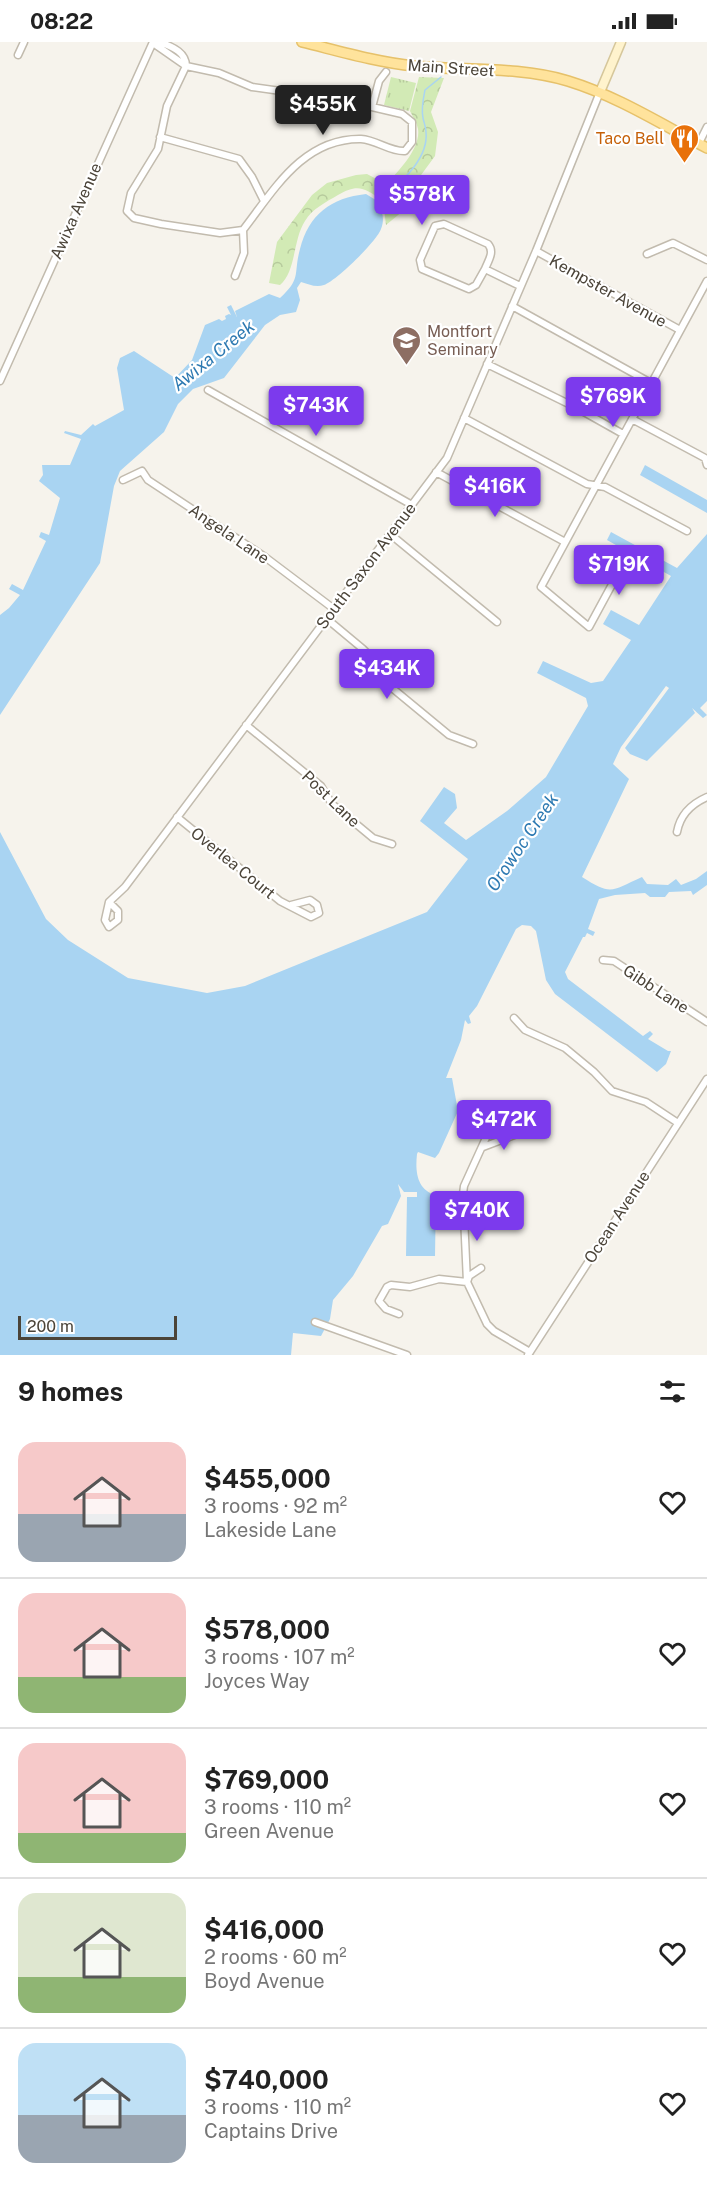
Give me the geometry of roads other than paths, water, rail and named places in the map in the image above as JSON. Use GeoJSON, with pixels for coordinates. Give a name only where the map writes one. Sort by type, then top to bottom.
{"type":"FeatureCollection","features":[{"type":"Feature","properties":{"kind":"main road","name":"Main Street"},"geometry":{"type":"LineString","coordinates":[[302,42],[407,65],[538,74],[567,81],[600,92],[703,146]]}},
{"type":"Feature","properties":{"kind":"street"},"geometry":{"type":"LineString","coordinates":[[18,55],[24,42]]}},
{"type":"Feature","properties":{"kind":"street"},"geometry":{"type":"LineString","coordinates":[[160,42],[181,53],[186,60],[186,66],[167,106],[154,157],[128,201],[127,211],[145,221],[220,233],[243,230]]}},
{"type":"Feature","properties":{"kind":"street"},"geometry":{"type":"LineString","coordinates":[[600,92],[621,42]]}},
{"type":"Feature","properties":{"kind":"street"},"geometry":{"type":"LineString","coordinates":[[153,43],[186,66],[210,70],[263,90],[316,96],[343,105],[372,107],[402,114],[412,122],[413,134],[408,148],[398,151],[361,139],[338,143],[302,158],[264,201],[243,230],[244,254],[235,276]]}},
{"type":"Feature","properties":{"kind":"street","name":"Awixa Avenue"},"geometry":{"type":"LineString","coordinates":[[0,381],[153,43]]}},
{"type":"Feature","properties":{"kind":"street"},"geometry":{"type":"LineString","coordinates":[[372,107],[379,81],[386,72]]}},
{"type":"Feature","properties":{"kind":"street","name":"South Saxon Avenue"},"geometry":{"type":"LineString","coordinates":[[110,902],[125,887],[447,458],[536,251],[600,92]]}},
{"type":"Feature","properties":{"kind":"street"},"geometry":{"type":"LineString","coordinates":[[703,146],[707,127]]}},
{"type":"Feature","properties":{"kind":"street"},"geometry":{"type":"LineString","coordinates":[[160,137],[239,159],[252,177],[264,201]]}},
{"type":"Feature","properties":{"kind":"street"},"geometry":{"type":"LineString","coordinates":[[444,224],[488,244],[491,254],[484,269],[476,285],[469,289],[422,269],[420,260],[435,226],[444,224]]}},
{"type":"Feature","properties":{"kind":"street"},"geometry":{"type":"LineString","coordinates":[[647,254],[673,243],[707,260]]}},
{"type":"Feature","properties":{"kind":"street","name":"Kempster Avenue"},"geometry":{"type":"LineString","coordinates":[[536,251],[680,330]]}},
{"type":"Feature","properties":{"kind":"street"},"geometry":{"type":"LineString","coordinates":[[484,269],[520,286]]}},
{"type":"Feature","properties":{"kind":"street"},"geometry":{"type":"LineString","coordinates":[[628,555],[589,627],[541,586],[707,281]]}},
{"type":"Feature","properties":{"kind":"street"},"geometry":{"type":"LineString","coordinates":[[512,306],[651,383]]}},
{"type":"Feature","properties":{"kind":"street"},"geometry":{"type":"LineString","coordinates":[[487,364],[575,407],[623,434]]}},
{"type":"Feature","properties":{"kind":"street"},"geometry":{"type":"LineString","coordinates":[[208,390],[412,505]]}},
{"type":"Feature","properties":{"kind":"street"},"geometry":{"type":"LineString","coordinates":[[464,418],[587,484],[605,488],[687,531]]}},
{"type":"Feature","properties":{"kind":"street"},"geometry":{"type":"LineString","coordinates":[[632,419],[705,458],[706,467]]}},
{"type":"Feature","properties":{"kind":"street","name":"Angela Lane"},"geometry":{"type":"LineString","coordinates":[[123,480],[142,471],[148,480],[265,557],[334,609]]}},
{"type":"Feature","properties":{"kind":"street"},"geometry":{"type":"LineString","coordinates":[[436,472],[565,542]]}},
{"type":"Feature","properties":{"kind":"street"},"geometry":{"type":"LineString","coordinates":[[390,534],[497,622]]}},
{"type":"Feature","properties":{"kind":"street"},"geometry":{"type":"LineString","coordinates":[[327,618],[371,657],[380,678],[449,735],[473,744]]}},
{"type":"Feature","properties":{"kind":"street","name":"Post Lane"},"geometry":{"type":"LineString","coordinates":[[246,725],[321,786],[332,804],[373,838],[392,843]]}},
{"type":"Feature","properties":{"kind":"street"},"geometry":{"type":"LineString","coordinates":[[676,832],[679,821],[687,811],[698,801],[707,797]]}},
{"type":"Feature","properties":{"kind":"street","name":"Overlea Court"},"geometry":{"type":"LineString","coordinates":[[177,817],[280,901],[291,905]]}},
{"type":"Feature","properties":{"kind":"street","name":"Gibb Lane"},"geometry":{"type":"LineString","coordinates":[[603,960],[614,961],[707,1022]]}},
{"type":"Feature","properties":{"kind":"street"},"geometry":{"type":"LineString","coordinates":[[514,1018],[525,1030],[565,1048],[594,1072],[612,1091],[646,1102],[678,1123]]}},
{"type":"Feature","properties":{"kind":"street","name":"Ocean Avenue"},"geometry":{"type":"LineString","coordinates":[[529,1353],[707,1079]]}},
{"type":"Feature","properties":{"kind":"street"},"geometry":{"type":"LineString","coordinates":[[495,1118],[464,1186],[467,1282],[487,1324],[529,1353]]}},
{"type":"Feature","properties":{"kind":"street"},"geometry":{"type":"LineString","coordinates":[[483,1147],[517,1134]]}},
{"type":"Feature","properties":{"kind":"street"},"geometry":{"type":"LineString","coordinates":[[467,1282],[469,1276],[482,1268]]}},
{"type":"Feature","properties":{"kind":"street"},"geometry":{"type":"LineString","coordinates":[[399,1314],[386,1309],[379,1301],[387,1287],[392,1285],[410,1287],[439,1279],[467,1282]]}},
{"type":"Feature","properties":{"kind":"street"},"geometry":{"type":"LineString","coordinates":[[315,1322],[407,1355]]}},
{"type":"Feature","properties":{"kind":"water"},"geometry":{"type":"Polygon","coordinates":[[[366,194],[379,202],[383,216],[381,229],[372,242],[330,282],[318,286],[301,282],[297,288],[300,300],[296,312],[280,315],[265,325],[224,378],[193,389],[178,404],[164,432],[120,471],[114,486],[100,563],[0,715],[0,615],[20,595],[9,589],[12,584],[23,590],[46,541],[39,537],[41,532],[49,535],[60,498],[39,481],[43,475],[42,465],[70,465],[81,439],[64,433],[65,431],[81,435],[93,424],[95,426],[124,410],[117,368],[120,358],[134,351],[175,378],[192,360],[205,325],[219,319],[222,321],[226,319],[225,316],[231,315],[227,307],[231,305],[237,317],[235,311],[269,294],[280,298],[294,280],[304,237],[316,217],[342,199],[366,194]]]}},
{"type":"Feature","properties":{"kind":"water"},"geometry":{"type":"Polygon","coordinates":[[[645,465],[707,500],[707,513],[640,475],[645,465]]]}},
{"type":"Feature","properties":{"kind":"water","name":"Orowoc Creek"},"geometry":{"type":"Polygon","coordinates":[[[611,532],[677,568],[707,534],[707,701],[700,708],[707,715],[703,718],[692,708],[695,713],[647,761],[630,754],[625,748],[669,688],[666,686],[621,747],[613,764],[629,779],[582,877],[600,887],[612,889],[642,877],[647,884],[668,885],[676,879],[681,885],[696,879],[707,871],[707,885],[693,895],[691,891],[669,892],[665,897],[650,897],[645,893],[615,895],[599,899],[588,929],[595,932],[593,936],[587,933],[583,937],[565,972],[568,979],[643,1036],[650,1031],[653,1034],[648,1039],[671,1051],[666,1064],[657,1072],[555,994],[546,980],[536,931],[531,926],[522,925],[516,929],[477,1006],[469,1016],[471,1023],[468,1024],[465,1020],[461,1040],[446,1078],[452,1078],[458,1111],[439,1153],[435,1158],[418,1152],[417,1154],[416,1167],[421,1185],[436,1195],[435,1256],[406,1256],[407,1197],[417,1197],[417,1192],[404,1192],[398,1184],[401,1196],[388,1224],[382,1226],[353,1276],[333,1300],[330,1319],[321,1336],[293,1333],[291,1355],[0,1355],[0,832],[46,919],[68,940],[128,978],[207,993],[245,986],[427,912],[468,859],[420,821],[444,787],[455,794],[457,808],[444,823],[466,840],[507,811],[546,777],[588,706],[586,698],[537,673],[543,661],[591,683],[603,681],[631,640],[603,624],[611,610],[639,625],[671,576],[607,540],[611,532]]]}},
{"type":"Feature","properties":{"kind":"waterway","name":"Awixa Creek"},"geometry":{"type":"LineString","coordinates":[[378,203],[410,172],[422,153],[426,143],[422,111],[425,90],[441,77]]}},
{"type":"Feature","properties":{"kind":"place","name":"Taco Bell"},"geometry":{"type":"Point","coordinates":[685,164]}},
{"type":"Feature","properties":{"kind":"place","name":"Montfort Seminary"},"geometry":{"type":"Point","coordinates":[406,366]}}]}
